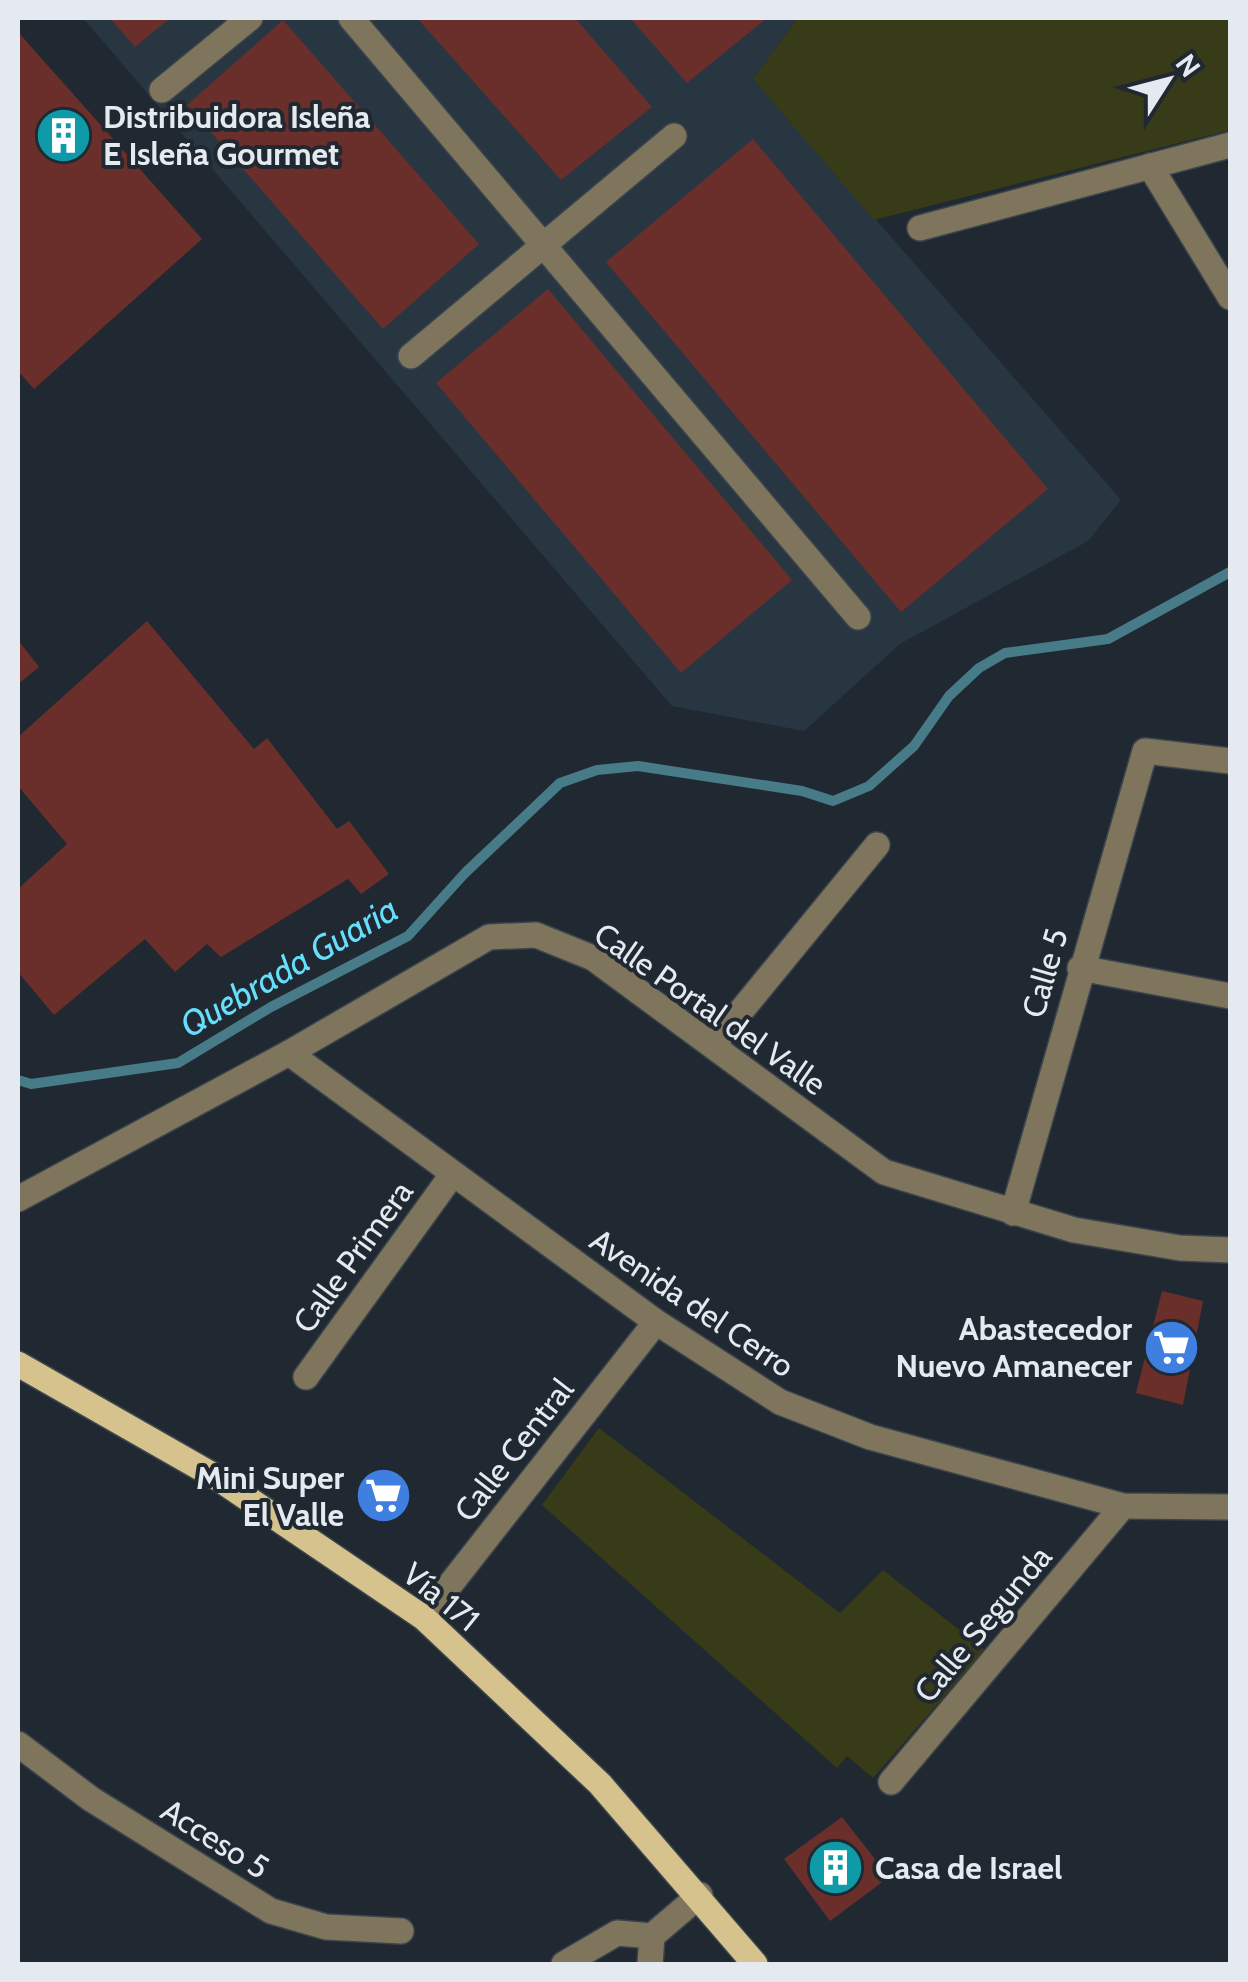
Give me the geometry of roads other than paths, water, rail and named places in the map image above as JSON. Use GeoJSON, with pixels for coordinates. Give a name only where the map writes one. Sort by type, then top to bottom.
{"type":"FeatureCollection","features":[{"type":"Feature","properties":{"kind":"main road","name":"Vía 171"},"geometry":{"type":"LineString","coordinates":[[18,1364],[216,1477],[424,1618],[600,1784],[756,1964]]}},
{"type":"Feature","properties":{"kind":"street"},"geometry":{"type":"LineString","coordinates":[[162,90],[250,18]]}},
{"type":"Feature","properties":{"kind":"street"},"geometry":{"type":"LineString","coordinates":[[351,18],[858,617]]}},
{"type":"Feature","properties":{"kind":"street"},"geometry":{"type":"LineString","coordinates":[[411,356],[546,248],[674,136]]}},
{"type":"Feature","properties":{"kind":"street"},"geometry":{"type":"LineString","coordinates":[[920,228],[1230,145]]}},
{"type":"Feature","properties":{"kind":"street"},"geometry":{"type":"LineString","coordinates":[[1150,166],[1230,297]]}},
{"type":"Feature","properties":{"kind":"street","name":"Calle 5"},"geometry":{"type":"LineString","coordinates":[[1012,1213],[1145,751],[1230,762]]}},
{"type":"Feature","properties":{"kind":"street"},"geometry":{"type":"LineString","coordinates":[[714,1044],[878,845]]}},
{"type":"Feature","properties":{"kind":"street","name":"Calle Portal del Valle"},"geometry":{"type":"LineString","coordinates":[[18,1199],[289,1052],[489,937],[536,934],[594,958],[884,1172],[1012,1213],[1092,1233],[1180,1248],[1230,1250]]}},
{"type":"Feature","properties":{"kind":"street"},"geometry":{"type":"LineString","coordinates":[[1080,968],[1230,996]]}},
{"type":"Feature","properties":{"kind":"street","name":"Avenida del Cerro"},"geometry":{"type":"LineString","coordinates":[[289,1052],[656,1322],[740,1378],[798,1409],[870,1437],[1123,1506],[1230,1507]]}},
{"type":"Feature","properties":{"kind":"street","name":"Calle Primera"},"geometry":{"type":"LineString","coordinates":[[306,1376],[452,1175]]}},
{"type":"Feature","properties":{"kind":"street","name":"Calle Central"},"geometry":{"type":"LineString","coordinates":[[424,1618],[656,1322]]}},
{"type":"Feature","properties":{"kind":"street","name":"Calle Segunda"},"geometry":{"type":"LineString","coordinates":[[891,1782],[1123,1506]]}},
{"type":"Feature","properties":{"kind":"street","name":"Acceso 5"},"geometry":{"type":"LineString","coordinates":[[18,1744],[91,1799],[272,1911],[326,1927],[401,1931]]}},
{"type":"Feature","properties":{"kind":"street"},"geometry":{"type":"LineString","coordinates":[[564,1964],[617,1933],[652,1936],[700,1895]]}},
{"type":"Feature","properties":{"kind":"street"},"geometry":{"type":"LineString","coordinates":[[650,1964],[652,1936]]}},
{"type":"Feature","properties":{"kind":"waterway","name":"Quebrada Guaria"},"geometry":{"type":"LineString","coordinates":[[18,1080],[31,1084],[178,1063],[271,1007],[408,936],[465,873],[560,783],[597,770],[638,766],[802,791],[833,801],[869,786],[914,746],[949,696],[979,668],[1005,653],[1108,639],[1230,572]]}},
{"type":"Feature","properties":{"kind":"place","name":"Distribuidora Isleña E Isleña Gourmet"},"geometry":{"type":"Point","coordinates":[64,135]}},
{"type":"Feature","properties":{"kind":"place","name":"Abastecedor Nuevo Amanecer"},"geometry":{"type":"Point","coordinates":[1171,1347]}},
{"type":"Feature","properties":{"kind":"place","name":"Mini Super El Valle"},"geometry":{"type":"Point","coordinates":[383,1496]}},
{"type":"Feature","properties":{"kind":"place","name":"Casa de Israel"},"geometry":{"type":"Point","coordinates":[836,1868]}}]}
